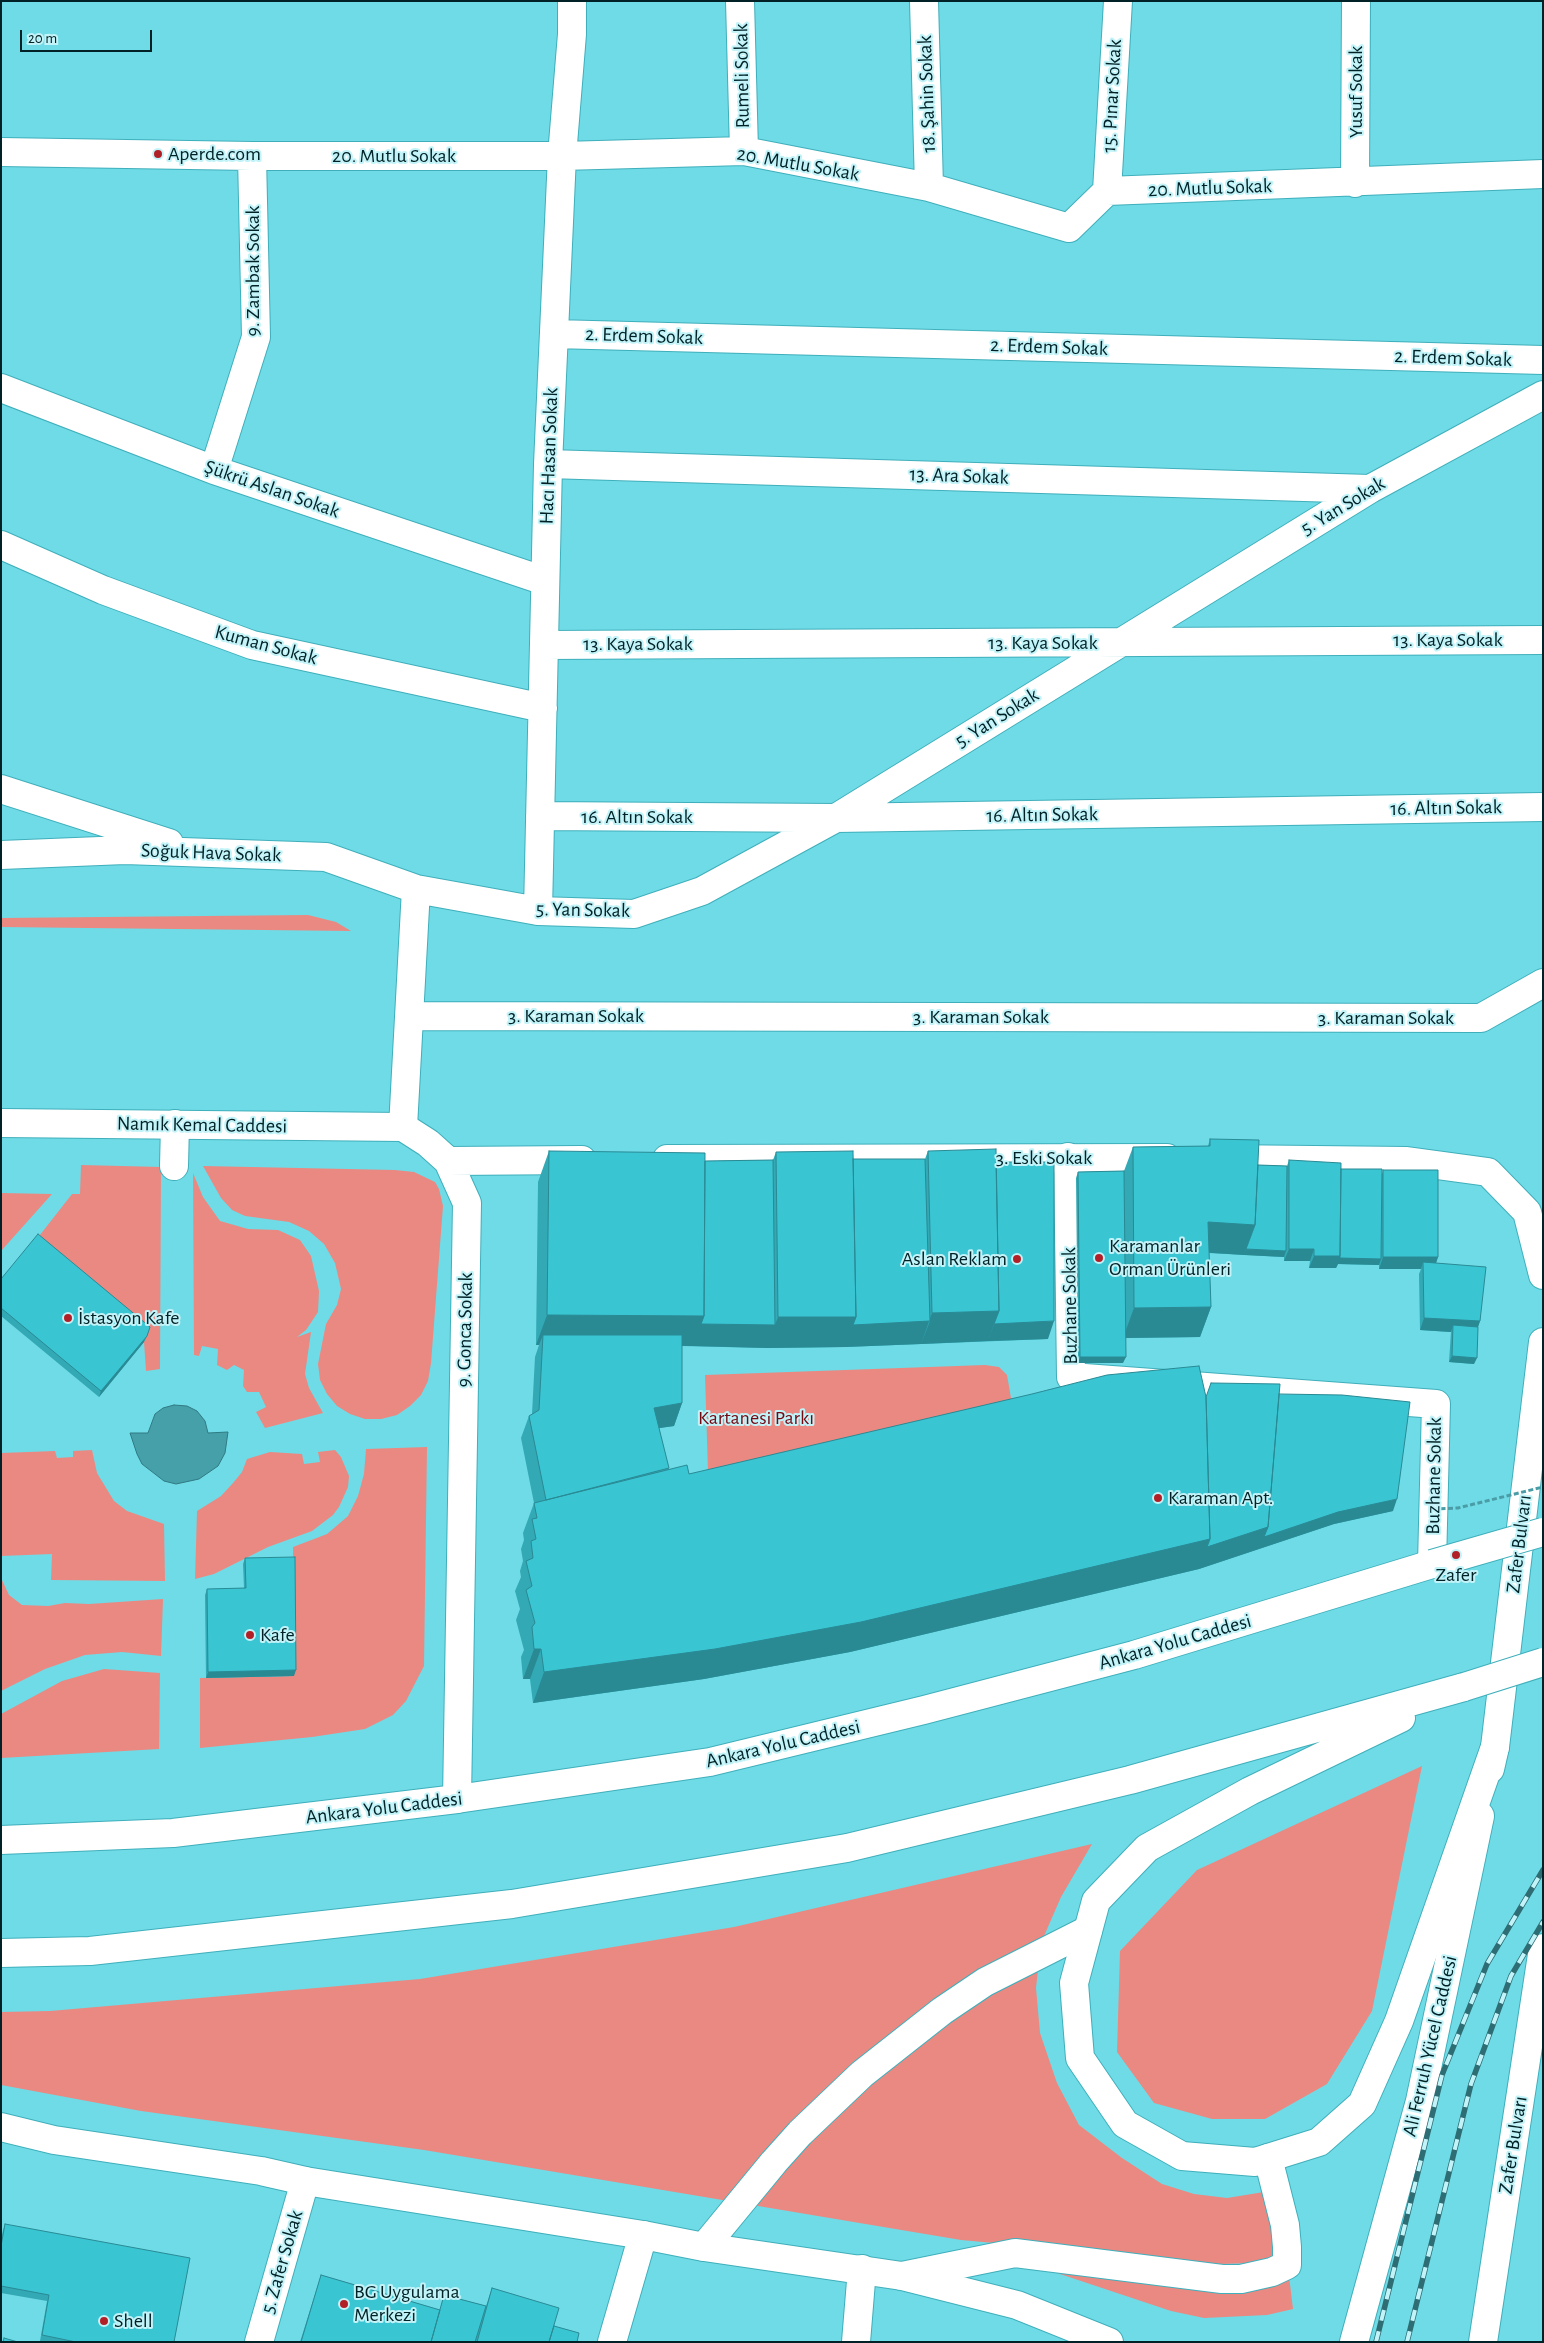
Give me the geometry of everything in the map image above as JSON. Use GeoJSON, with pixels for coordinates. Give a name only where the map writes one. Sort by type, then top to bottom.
{"type":"FeatureCollection","features":[{"type":"Feature","properties":{"kind":"main road","name":"Hacı Hasan Sokak"},"geometry":{"type":"LineString","coordinates":[[538,911],[548,464],[562,156],[572,34],[572,1]]}},
{"type":"Feature","properties":{"kind":"main road","name":"Rumeli Sokak"},"geometry":{"type":"LineString","coordinates":[[740,1],[744,151]]}},
{"type":"Feature","properties":{"kind":"main road","name":"18. Şahin Sokak"},"geometry":{"type":"LineString","coordinates":[[924,1],[929,187]]}},
{"type":"Feature","properties":{"kind":"main road","name":"15. Pınar Sokak"},"geometry":{"type":"LineString","coordinates":[[1107,191],[1118,1]]}},
{"type":"Feature","properties":{"kind":"main road","name":"Yusuf Sokak"},"geometry":{"type":"LineString","coordinates":[[1355,183],[1356,1]]}},
{"type":"Feature","properties":{"kind":"main road","name":"20. Mutlu Sokak"},"geometry":{"type":"LineString","coordinates":[[1,152],[252,156],[562,156],[744,151],[929,187],[1069,228],[1107,191],[1355,183],[1543,174]]}},
{"type":"Feature","properties":{"kind":"main road","name":"9. Zambak Sokak"},"geometry":{"type":"LineString","coordinates":[[214,470],[256,337],[252,156]]}},
{"type":"Feature","properties":{"kind":"main road","name":"2. Erdem Sokak"},"geometry":{"type":"LineString","coordinates":[[554,334],[1543,360]]}},
{"type":"Feature","properties":{"kind":"main road","name":"Şükrü Aslan Sokak"},"geometry":{"type":"LineString","coordinates":[[1,388],[214,470],[545,581]]}},
{"type":"Feature","properties":{"kind":"main road","name":"5. Yan Sokak"},"geometry":{"type":"LineString","coordinates":[[416,889],[538,911],[634,914],[702,891],[836,818],[1370,489],[1543,395]]}},
{"type":"Feature","properties":{"kind":"main road","name":"13. Ara Sokak"},"geometry":{"type":"LineString","coordinates":[[548,464],[1370,489]]}},
{"type":"Feature","properties":{"kind":"main road","name":"Kuman Sokak"},"geometry":{"type":"LineString","coordinates":[[1,545],[103,590],[252,645],[543,708]]}},
{"type":"Feature","properties":{"kind":"main road","name":"13. Kaya Sokak"},"geometry":{"type":"LineString","coordinates":[[544,645],[1543,640]]}},
{"type":"Feature","properties":{"kind":"main road"},"geometry":{"type":"LineString","coordinates":[[1,789],[202,853]]}},
{"type":"Feature","properties":{"kind":"main road","name":"16. Altın Sokak"},"geometry":{"type":"LineString","coordinates":[[540,816],[836,818],[1543,807]]}},
{"type":"Feature","properties":{"kind":"main road","name":"Soğuk Hava Sokak"},"geometry":{"type":"LineString","coordinates":[[1,855],[125,850],[326,857],[416,889]]}},
{"type":"Feature","properties":{"kind":"main road"},"geometry":{"type":"LineString","coordinates":[[403,1127],[411,1016],[416,889]]}},
{"type":"Feature","properties":{"kind":"main road","name":"3. Karaman Sokak"},"geometry":{"type":"LineString","coordinates":[[411,1016],[1481,1018],[1543,983]]}},
{"type":"Feature","properties":{"kind":"main road","name":"Namık Kemal Caddesi"},"geometry":{"type":"LineString","coordinates":[[1,1123],[403,1127]]}},
{"type":"Feature","properties":{"kind":"main road"},"geometry":{"type":"LineString","coordinates":[[174,1166],[175,1124]]}},
{"type":"Feature","properties":{"kind":"main road","name":"9. Gonca Sokak"},"geometry":{"type":"LineString","coordinates":[[403,1127],[428,1143],[448,1160],[467,1203],[457,1799]]}},
{"type":"Feature","properties":{"kind":"main road","name":"3. Eski Sokak"},"geometry":{"type":"LineString","coordinates":[[638,1160],[1068,1157],[1407,1161],[1488,1172],[1527,1212],[1543,1275]]}},
{"type":"Feature","properties":{"kind":"main road","name":"Buzhane Sokak"},"geometry":{"type":"LineString","coordinates":[[1068,1157],[1069,1388],[1436,1404],[1432,1564]]}},
{"type":"Feature","properties":{"kind":"main road"},"geometry":{"type":"LineString","coordinates":[[448,1160],[608,1160]]}},
{"type":"Feature","properties":{"kind":"main road","name":"Zafer Bulvarı"},"geometry":{"type":"LineString","coordinates":[[1495,1747],[1543,1342]]}},
{"type":"Feature","properties":{"kind":"main road","name":"Ankara Yolu Caddesi"},"geometry":{"type":"LineString","coordinates":[[1,1840],[173,1834],[457,1799],[720,1760],[924,1710],[1134,1655],[1543,1532]]}},
{"type":"Feature","properties":{"kind":"main road"},"geometry":{"type":"LineString","coordinates":[[1,1953],[90,1951],[512,1904],[847,1848],[1130,1780],[1464,1687],[1543,1662]]}},
{"type":"Feature","properties":{"kind":"main road"},"geometry":{"type":"LineString","coordinates":[[1464,1687],[1250,1791],[1147,1848],[1096,1901],[1074,1983],[1080,2058],[1125,2124],[1182,2156],[1255,2162],[1319,2142],[1362,2104],[1399,2021],[1495,1747]]}},
{"type":"Feature","properties":{"kind":"main road","name":"Ali Ferruh Yücel Caddesi"},"geometry":{"type":"LineString","coordinates":[[1354,2342],[1420,2101],[1495,1747]]}},
{"type":"Feature","properties":{"kind":"main road"},"geometry":{"type":"LineString","coordinates":[[704,2247],[793,2140],[862,2074],[942,2011],[985,1982],[1088,1930]]}},
{"type":"Feature","properties":{"kind":"main road","name":"Zafer Bulvarı"},"geometry":{"type":"LineString","coordinates":[[1482,2342],[1543,1948]]}},
{"type":"Feature","properties":{"kind":"main road"},"geometry":{"type":"LineString","coordinates":[[1,2126],[54,2140],[261,2171],[305,2181],[642,2235],[704,2247],[902,2276],[1017,2305],[1109,2342]]}},
{"type":"Feature","properties":{"kind":"main road"},"geometry":{"type":"LineString","coordinates":[[902,2276],[1015,2253],[1222,2279],[1241,2279],[1272,2272],[1287,2264],[1287,2248],[1285,2225],[1268,2158]]}},
{"type":"Feature","properties":{"kind":"main road","name":"5. Zafer Sokak"},"geometry":{"type":"LineString","coordinates":[[258,2342],[305,2181]]}},
{"type":"Feature","properties":{"kind":"main road"},"geometry":{"type":"LineString","coordinates":[[612,2342],[642,2235]]}},
{"type":"Feature","properties":{"kind":"main road"},"geometry":{"type":"LineString","coordinates":[[856,2342],[862,2269]]}},
{"type":"Feature","properties":{"kind":"main road"},"geometry":{"type":"LineString","coordinates":[[1017,2305],[1054,2342]]}},
{"type":"Feature","properties":{"kind":"path"},"geometry":{"type":"LineString","coordinates":[[1433,1509],[1458,1508],[1543,1487]]}},
{"type":"Feature","properties":{"kind":"green space"},"geometry":{"type":"Polygon","coordinates":[[[308,915],[336,922],[351,931],[1,927],[1,918],[308,915]]]}},
{"type":"Feature","properties":{"kind":"green space"},"geometry":{"type":"Polygon","coordinates":[[[81,1165],[161,1167],[160,1369],[146,1371],[144,1342],[147,1333],[36,1240],[72,1194],[80,1194],[81,1165]]]}},
{"type":"Feature","properties":{"kind":"green space"},"geometry":{"type":"Polygon","coordinates":[[[203,1166],[395,1170],[414,1172],[435,1182],[439,1189],[443,1206],[431,1363],[428,1381],[421,1395],[410,1406],[397,1415],[381,1419],[365,1419],[350,1414],[337,1406],[327,1394],[320,1380],[318,1364],[326,1324],[337,1305],[341,1289],[335,1263],[324,1244],[309,1231],[289,1222],[245,1216],[232,1210],[221,1198],[203,1166]]]}},
{"type":"Feature","properties":{"kind":"green space"},"geometry":{"type":"Polygon","coordinates":[[[193,1173],[203,1197],[220,1221],[248,1229],[278,1230],[300,1240],[311,1256],[319,1291],[318,1312],[306,1330],[297,1337],[311,1332],[305,1374],[309,1388],[323,1413],[265,1428],[256,1412],[266,1407],[259,1392],[247,1392],[243,1386],[244,1370],[234,1365],[227,1370],[217,1365],[218,1349],[202,1346],[199,1356],[194,1355],[193,1173]]]}},
{"type":"Feature","properties":{"kind":"green space"},"geometry":{"type":"Polygon","coordinates":[[[1,1193],[52,1194],[1,1251],[1,1193]]]}},
{"type":"Feature","properties":{"kind":"green space","name":"Kartanesi Parkı"},"geometry":{"type":"Polygon","coordinates":[[[985,1365],[999,1367],[1007,1375],[1012,1404],[708,1473],[705,1375],[985,1365]]]}},
{"type":"Feature","properties":{"kind":"green space"},"geometry":{"type":"Polygon","coordinates":[[[427,1447],[424,1666],[406,1701],[393,1715],[365,1729],[312,1737],[200,1748],[200,1678],[294,1676],[293,1547],[327,1534],[348,1516],[358,1496],[364,1474],[366,1449],[427,1447]]]}},
{"type":"Feature","properties":{"kind":"green space"},"geometry":{"type":"Polygon","coordinates":[[[92,1450],[97,1473],[114,1501],[127,1511],[164,1524],[165,1581],[51,1580],[52,1554],[1,1556],[1,1453],[55,1451],[57,1458],[73,1457],[73,1451],[92,1450]]]}},
{"type":"Feature","properties":{"kind":"green space"},"geometry":{"type":"Polygon","coordinates":[[[335,1450],[341,1457],[349,1476],[348,1487],[339,1507],[333,1515],[312,1531],[268,1547],[214,1574],[195,1579],[197,1511],[221,1496],[242,1472],[247,1459],[270,1452],[302,1454],[304,1464],[320,1462],[318,1452],[335,1450]]]}},
{"type":"Feature","properties":{"kind":"green space"},"geometry":{"type":"Polygon","coordinates":[[[1,1578],[9,1595],[22,1605],[48,1606],[65,1603],[89,1604],[163,1599],[161,1656],[122,1652],[85,1655],[45,1669],[1,1691],[1,1578]]]}},
{"type":"Feature","properties":{"kind":"green space"},"geometry":{"type":"Polygon","coordinates":[[[104,1669],[160,1673],[159,1749],[1,1758],[1,1714],[62,1681],[104,1669]]]}},
{"type":"Feature","properties":{"kind":"green space"},"geometry":{"type":"Polygon","coordinates":[[[1422,1766],[1372,2011],[1327,2084],[1265,2119],[1212,2119],[1154,2103],[1117,2052],[1120,1951],[1197,1870],[1422,1766]]]}},
{"type":"Feature","properties":{"kind":"green space"},"geometry":{"type":"Polygon","coordinates":[[[1092,1844],[1061,1897],[1041,1943],[1036,1988],[1040,2033],[1057,2083],[1079,2125],[1122,2158],[1162,2184],[1194,2194],[1227,2198],[1270,2191],[1277,2255],[1255,2263],[1221,2264],[961,2240],[424,2150],[141,2111],[1,2085],[1,2012],[50,2011],[420,1979],[734,1927],[1092,1844]]]}},
{"type":"Feature","properties":{"kind":"green space"},"geometry":{"type":"Polygon","coordinates":[[[1024,2262],[1289,2276],[1293,2309],[1267,2315],[1204,2318],[1171,2311],[1024,2262]]]}},
{"type":"Feature","properties":{"kind":"water"},"geometry":{"type":"Polygon","coordinates":[[[174,1405],[187,1406],[197,1411],[205,1421],[208,1433],[228,1432],[225,1453],[218,1466],[199,1479],[176,1484],[164,1481],[142,1464],[130,1433],[148,1433],[155,1414],[163,1408],[174,1405]]]}},
{"type":"Feature","properties":{"kind":"building"},"geometry":{"type":"Polygon","coordinates":[[[1210,1139],[1259,1140],[1255,1225],[1208,1222],[1211,1307],[1134,1308],[1133,1147],[1210,1146],[1210,1139]]]}},
{"type":"Feature","properties":{"kind":"building"},"geometry":{"type":"Polygon","coordinates":[[[996,1149],[999,1311],[932,1313],[928,1151],[996,1149]]]}},
{"type":"Feature","properties":{"kind":"building"},"geometry":{"type":"Polygon","coordinates":[[[549,1151],[705,1153],[704,1316],[547,1315],[549,1151]]]}},
{"type":"Feature","properties":{"kind":"building"},"geometry":{"type":"Polygon","coordinates":[[[853,1151],[856,1317],[778,1317],[776,1152],[853,1151]]]}},
{"type":"Feature","properties":{"kind":"building"},"geometry":{"type":"Polygon","coordinates":[[[853,1159],[925,1159],[930,1321],[853,1325],[856,1317],[853,1159]]]}},
{"type":"Feature","properties":{"kind":"building"},"geometry":{"type":"Polygon","coordinates":[[[773,1160],[775,1325],[701,1324],[704,1316],[705,1161],[773,1160]]]}},
{"type":"Feature","properties":{"kind":"building"},"geometry":{"type":"Polygon","coordinates":[[[1289,1160],[1341,1163],[1340,1256],[1314,1256],[1314,1249],[1289,1249],[1289,1160]]]}},
{"type":"Feature","properties":{"kind":"building","name":"Aslan Reklam"},"geometry":{"type":"Polygon","coordinates":[[[996,1162],[1054,1162],[1054,1321],[994,1324],[999,1311],[996,1162]]]}},
{"type":"Feature","properties":{"kind":"building"},"geometry":{"type":"Polygon","coordinates":[[[1258,1165],[1287,1166],[1286,1251],[1246,1249],[1255,1225],[1258,1165]]]}},
{"type":"Feature","properties":{"kind":"building"},"geometry":{"type":"Polygon","coordinates":[[[1341,1169],[1382,1169],[1381,1259],[1340,1258],[1341,1169]]]}},
{"type":"Feature","properties":{"kind":"building"},"geometry":{"type":"Polygon","coordinates":[[[1383,1170],[1438,1170],[1438,1257],[1383,1257],[1383,1170]]]}},
{"type":"Feature","properties":{"kind":"building","name":"Karamanlar Orman Ürünleri"},"geometry":{"type":"Polygon","coordinates":[[[1124,1171],[1126,1357],[1080,1357],[1078,1172],[1124,1171]]]}},
{"type":"Feature","properties":{"kind":"building"},"geometry":{"type":"Polygon","coordinates":[[[38,1234],[150,1327],[147,1336],[101,1391],[1,1308],[1,1279],[38,1234]]]}},
{"type":"Feature","properties":{"kind":"building"},"geometry":{"type":"Polygon","coordinates":[[[1423,1262],[1486,1267],[1480,1321],[1424,1318],[1423,1262]]]}},
{"type":"Feature","properties":{"kind":"building"},"geometry":{"type":"Polygon","coordinates":[[[1453,1325],[1478,1327],[1477,1358],[1452,1356],[1453,1325]]]}},
{"type":"Feature","properties":{"kind":"building"},"geometry":{"type":"Polygon","coordinates":[[[543,1335],[682,1335],[682,1403],[654,1408],[669,1468],[546,1500],[529,1416],[539,1410],[543,1335]]]}},
{"type":"Feature","properties":{"kind":"building"},"geometry":{"type":"Polygon","coordinates":[[[1199,1366],[1206,1397],[1210,1539],[861,1622],[715,1649],[544,1672],[541,1649],[534,1649],[532,1627],[535,1623],[526,1590],[532,1586],[526,1561],[533,1558],[531,1541],[536,1539],[532,1519],[537,1518],[534,1503],[687,1465],[689,1474],[1107,1375],[1199,1366]]]}},
{"type":"Feature","properties":{"kind":"building"},"geometry":{"type":"Polygon","coordinates":[[[1211,1383],[1280,1384],[1268,1527],[1207,1547],[1210,1539],[1206,1397],[1211,1383]]]}},
{"type":"Feature","properties":{"kind":"building"},"geometry":{"type":"Polygon","coordinates":[[[1279,1394],[1342,1395],[1410,1402],[1397,1499],[1338,1512],[1264,1537],[1268,1527],[1279,1394]]]}},
{"type":"Feature","properties":{"kind":"building","name":"Kafe"},"geometry":{"type":"Polygon","coordinates":[[[295,1557],[296,1670],[208,1672],[207,1589],[246,1588],[245,1558],[295,1557]]]}},
{"type":"Feature","properties":{"kind":"building"},"geometry":{"type":"Polygon","coordinates":[[[5,2224],[190,2258],[174,2342],[76,2342],[42,2335],[49,2295],[1,2286],[1,2246],[5,2224]]]}},
{"type":"Feature","properties":{"kind":"building","name":"BG Uygulama Merkezi"},"geometry":{"type":"Polygon","coordinates":[[[321,2275],[440,2310],[431,2342],[301,2342],[321,2275]]]}},
{"type":"Feature","properties":{"kind":"building"},"geometry":{"type":"Polygon","coordinates":[[[492,2288],[559,2308],[549,2342],[477,2342],[492,2288]]]}},
{"type":"Feature","properties":{"kind":"building"},"geometry":{"type":"Polygon","coordinates":[[[444,2295],[486,2306],[475,2342],[431,2342],[444,2295]]]}},
{"type":"Feature","properties":{"kind":"building"},"geometry":{"type":"Polygon","coordinates":[[[554,2326],[579,2333],[577,2342],[549,2342],[554,2326]]]}},
{"type":"Feature","properties":{"kind":"building"},"geometry":{"type":"Polygon","coordinates":[[[4,2338],[18,2342],[3,2342],[4,2338]]]}},
{"type":"Feature","properties":{"kind":"railway"},"geometry":{"type":"LineString","coordinates":[[1376,2342],[1442,2075],[1487,1964],[1543,1870]]}},
{"type":"Feature","properties":{"kind":"railway"},"geometry":{"type":"LineString","coordinates":[[1407,2342],[1471,2084],[1511,1976],[1543,1922]]}},
{"type":"Feature","properties":{"kind":"place","name":"Aperde.com"},"geometry":{"type":"Point","coordinates":[158,154]}},
{"type":"Feature","properties":{"kind":"place","name":"Karamanlar Orman Ürünleri"},"geometry":{"type":"Point","coordinates":[1099,1258]}},
{"type":"Feature","properties":{"kind":"place","name":"Aslan Reklam"},"geometry":{"type":"Point","coordinates":[1017,1259]}},
{"type":"Feature","properties":{"kind":"place","name":"İstasyon Kafe"},"geometry":{"type":"Point","coordinates":[68,1318]}},
{"type":"Feature","properties":{"kind":"place","name":"Karaman Apt."},"geometry":{"type":"Point","coordinates":[1158,1498]}},
{"type":"Feature","properties":{"kind":"place","name":"Zafer"},"geometry":{"type":"Point","coordinates":[1456,1555]}},
{"type":"Feature","properties":{"kind":"place","name":"Kafe"},"geometry":{"type":"Point","coordinates":[250,1635]}},
{"type":"Feature","properties":{"kind":"place","name":"BG Uygulama Merkezi"},"geometry":{"type":"Point","coordinates":[344,2304]}},
{"type":"Feature","properties":{"kind":"place","name":"Shell"},"geometry":{"type":"Point","coordinates":[104,2321]}}]}
